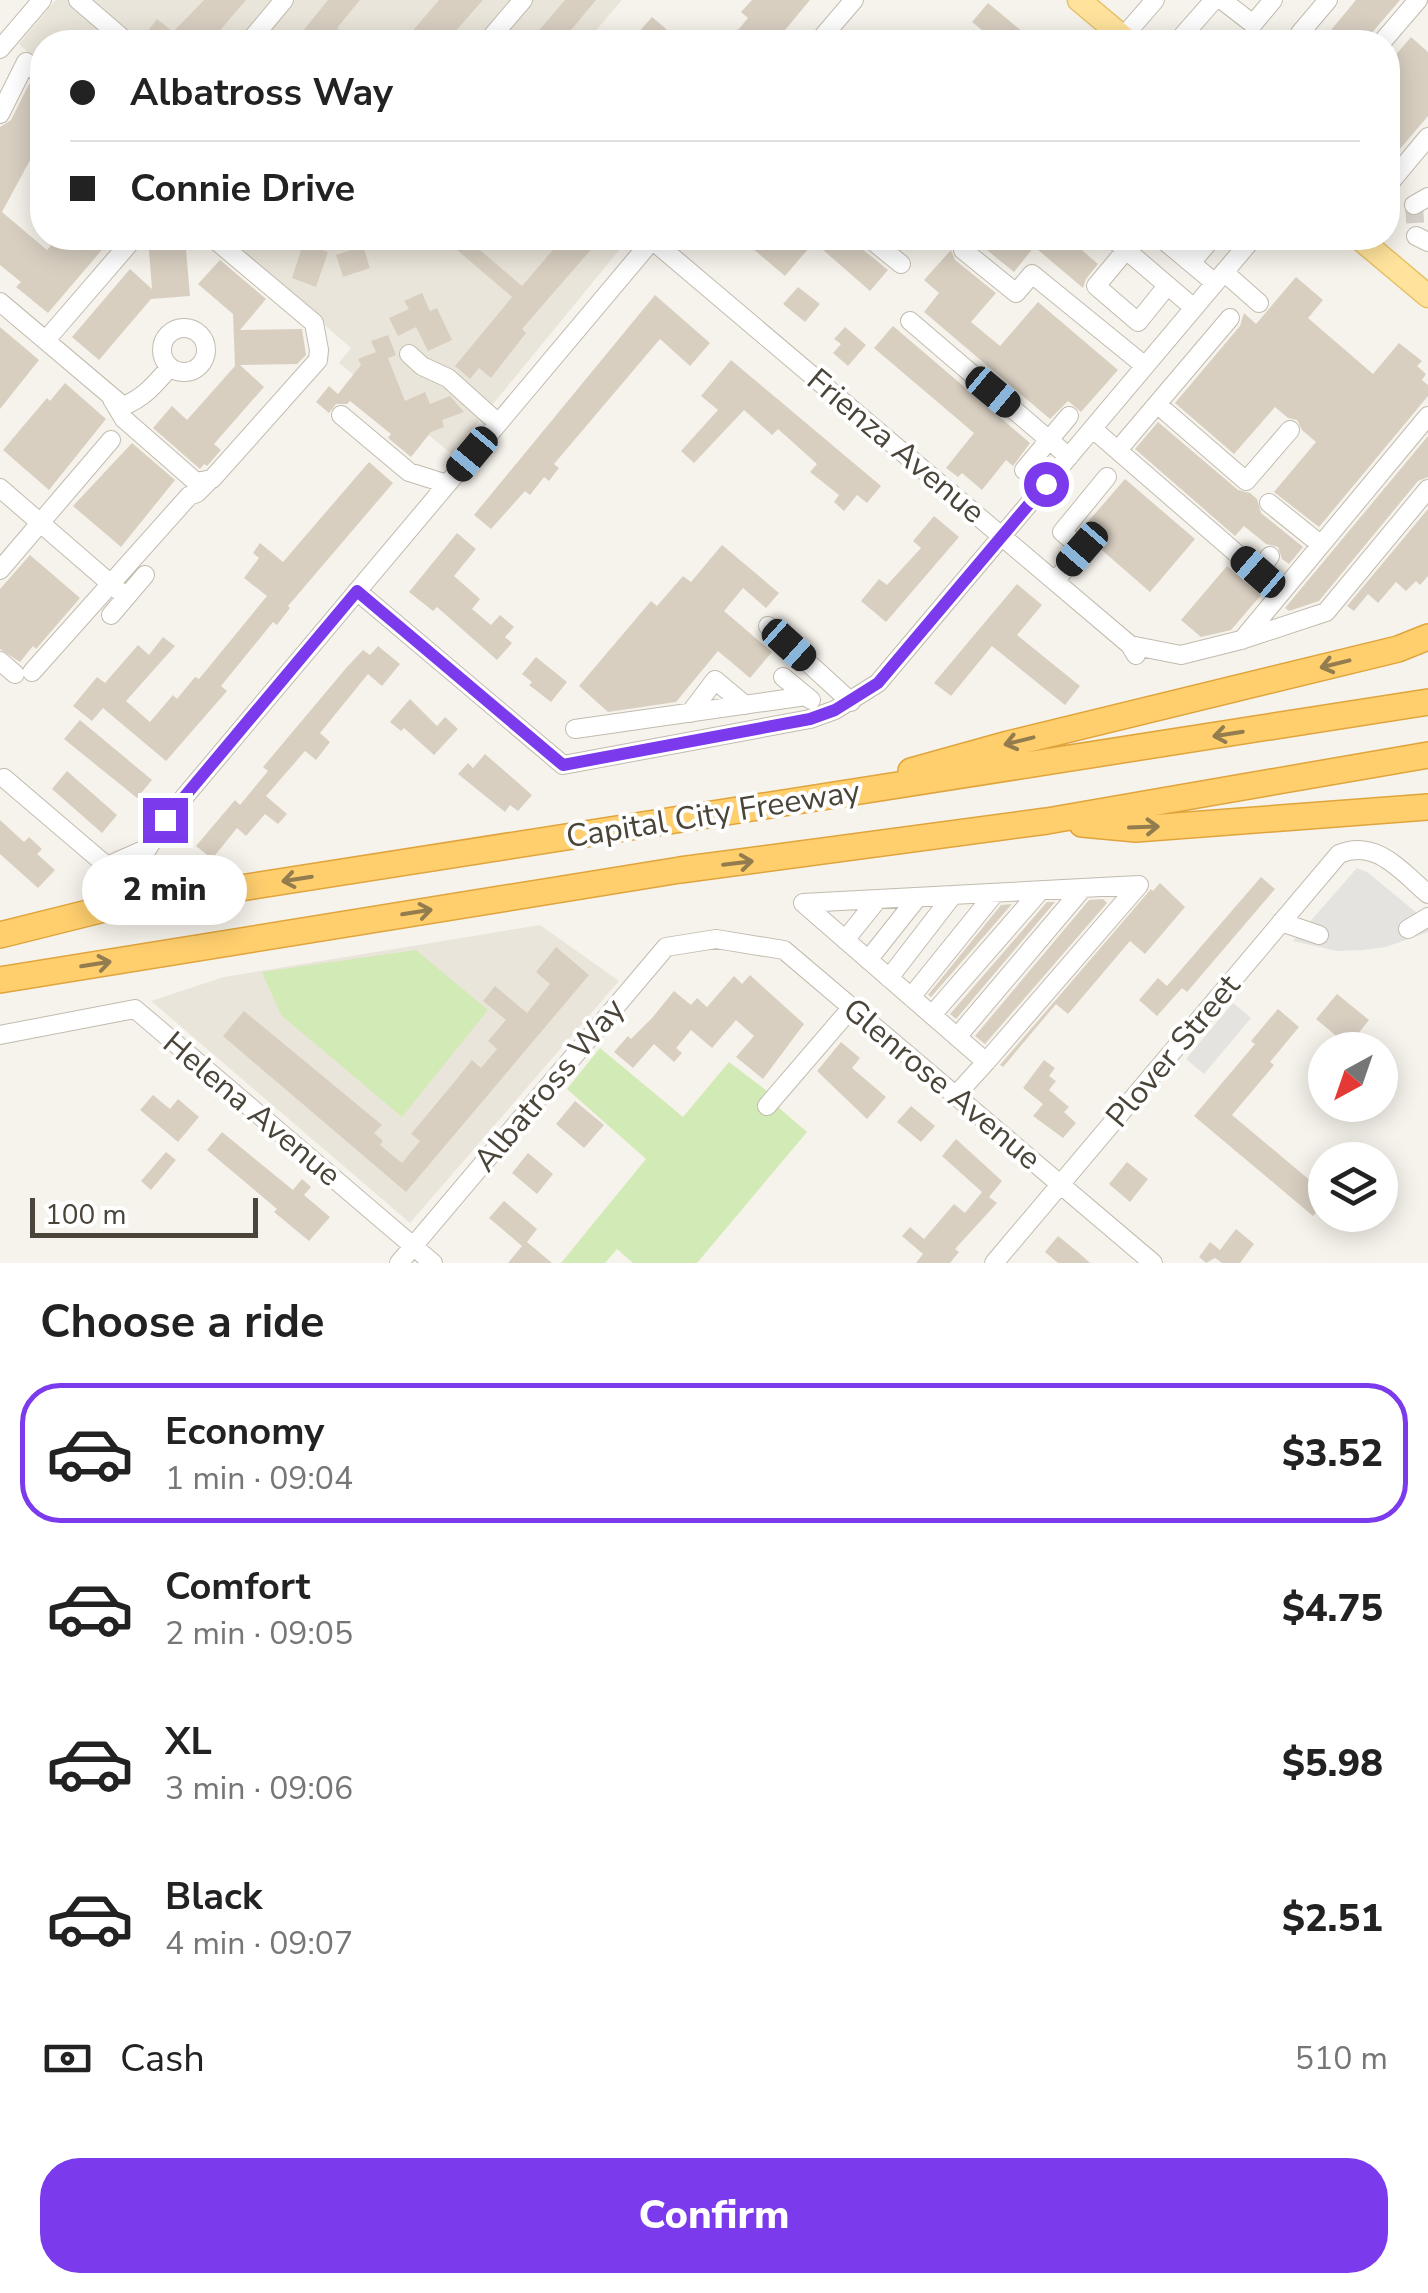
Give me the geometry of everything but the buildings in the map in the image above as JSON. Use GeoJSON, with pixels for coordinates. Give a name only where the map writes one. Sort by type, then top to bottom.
{"type":"FeatureCollection","features":[{"type":"Feature","properties":{"kind":"highway"},"geometry":{"type":"LineString","coordinates":[[843,792],[1008,744],[1398,649],[1428,637]]}},
{"type":"Feature","properties":{"kind":"highway","name":"Capital City Freeway"},"geometry":{"type":"LineString","coordinates":[[0,932],[50,920],[843,792],[943,780],[1428,702]]}},
{"type":"Feature","properties":{"kind":"highway","name":"Capital City Freeway"},"geometry":{"type":"LineString","coordinates":[[0,980],[680,870],[1047,821],[1428,754]]}},
{"type":"Feature","properties":{"kind":"highway"},"geometry":{"type":"LineString","coordinates":[[1047,821],[1136,829],[1428,806]]}},
{"type":"Feature","properties":{"kind":"main road"},"geometry":{"type":"LineString","coordinates":[[1079,0],[1114,30]]}},
{"type":"Feature","properties":{"kind":"main road"},"geometry":{"type":"LineString","coordinates":[[1374,250],[1427,293]]}},
{"type":"Feature","properties":{"kind":"street"},"geometry":{"type":"LineString","coordinates":[[30,66],[3,46],[42,0]]}},
{"type":"Feature","properties":{"kind":"street"},"geometry":{"type":"LineString","coordinates":[[78,0],[113,30]]}},
{"type":"Feature","properties":{"kind":"street"},"geometry":{"type":"LineString","coordinates":[[258,30],[284,0]]}},
{"type":"Feature","properties":{"kind":"street"},"geometry":{"type":"LineString","coordinates":[[497,30],[523,0]]}},
{"type":"Feature","properties":{"kind":"street"},"geometry":{"type":"LineString","coordinates":[[1188,30],[1214,0]]}},
{"type":"Feature","properties":{"kind":"street"},"geometry":{"type":"LineString","coordinates":[[1222,0],[1253,24],[1273,0]]}},
{"type":"Feature","properties":{"kind":"street"},"geometry":{"type":"LineString","coordinates":[[1303,30],[1328,0]]}},
{"type":"Feature","properties":{"kind":"street"},"geometry":{"type":"LineString","coordinates":[[1392,30],[1418,0]]}},
{"type":"Feature","properties":{"kind":"street"},"geometry":{"type":"LineString","coordinates":[[1132,30],[1151,1]]}},
{"type":"Feature","properties":{"kind":"street"},"geometry":{"type":"LineString","coordinates":[[828,30],[850,2]]}},
{"type":"Feature","properties":{"kind":"street"},"geometry":{"type":"LineString","coordinates":[[0,114],[26,62]]}},
{"type":"Feature","properties":{"kind":"street"},"geometry":{"type":"LineString","coordinates":[[1400,176],[1421,160],[1428,137]]}},
{"type":"Feature","properties":{"kind":"street"},"geometry":{"type":"LineString","coordinates":[[46,340],[124,250]]}},
{"type":"Feature","properties":{"kind":"street"},"geometry":{"type":"LineString","coordinates":[[16,669],[109,583],[189,496],[212,479],[318,360],[314,323],[227,250]]}},
{"type":"Feature","properties":{"kind":"street"},"geometry":{"type":"LineString","coordinates":[[4,778],[107,866],[148,848],[165,820],[644,250]]}},
{"type":"Feature","properties":{"kind":"street","name":"Frienza Avenue"},"geometry":{"type":"LineString","coordinates":[[666,250],[1133,650],[1181,655],[1242,640]]}},
{"type":"Feature","properties":{"kind":"street"},"geometry":{"type":"LineString","coordinates":[[884,250],[901,264]]}},
{"type":"Feature","properties":{"kind":"street"},"geometry":{"type":"LineString","coordinates":[[963,250],[1016,293],[1032,274],[1144,366]]}},
{"type":"Feature","properties":{"kind":"street"},"geometry":{"type":"LineString","coordinates":[[1116,250],[1096,286],[1138,322],[1167,286]]}},
{"type":"Feature","properties":{"kind":"street"},"geometry":{"type":"LineString","coordinates":[[1126,250],[1194,308]]}},
{"type":"Feature","properties":{"kind":"street"},"geometry":{"type":"LineString","coordinates":[[1176,250],[1259,303]]}},
{"type":"Feature","properties":{"kind":"street"},"geometry":{"type":"LineString","coordinates":[[1191,262],[1202,250]]}},
{"type":"Feature","properties":{"kind":"street"},"geometry":{"type":"LineString","coordinates":[[357,591],[563,765],[826,714],[878,683],[1243,250]]}},
{"type":"Feature","properties":{"kind":"street"},"geometry":{"type":"LineString","coordinates":[[0,302],[123,406],[137,401],[170,366]]}},
{"type":"Feature","properties":{"kind":"street"},"geometry":{"type":"LineString","coordinates":[[1118,450],[1230,318]]}},
{"type":"Feature","properties":{"kind":"street"},"geometry":{"type":"LineString","coordinates":[[910,321],[1069,457]]}},
{"type":"Feature","properties":{"kind":"street"},"geometry":{"type":"LineString","coordinates":[[409,354],[422,366],[448,378],[498,423]]}},
{"type":"Feature","properties":{"kind":"street"},"geometry":{"type":"LineString","coordinates":[[112,398],[124,419],[196,482],[212,479]]}},
{"type":"Feature","properties":{"kind":"street"},"geometry":{"type":"LineString","coordinates":[[1157,404],[1246,481],[1290,430]]}},
{"type":"Feature","properties":{"kind":"street"},"geometry":{"type":"LineString","coordinates":[[341,415],[409,472],[447,484]]}},
{"type":"Feature","properties":{"kind":"street"},"geometry":{"type":"LineString","coordinates":[[1024,470],[1068,416]]}},
{"type":"Feature","properties":{"kind":"street"},"geometry":{"type":"LineString","coordinates":[[1242,640],[1428,416]]}},
{"type":"Feature","properties":{"kind":"street"},"geometry":{"type":"LineString","coordinates":[[1093,428],[1258,572],[1270,556]]}},
{"type":"Feature","properties":{"kind":"street"},"geometry":{"type":"LineString","coordinates":[[0,570],[111,440]]}},
{"type":"Feature","properties":{"kind":"street"},"geometry":{"type":"LineString","coordinates":[[1055,581],[1082,549],[1062,532],[1106,478]]}},
{"type":"Feature","properties":{"kind":"street"},"geometry":{"type":"LineString","coordinates":[[0,488],[126,598]]}},
{"type":"Feature","properties":{"kind":"street"},"geometry":{"type":"LineString","coordinates":[[1242,640],[1326,612],[1428,489]]}},
{"type":"Feature","properties":{"kind":"street"},"geometry":{"type":"LineString","coordinates":[[1269,503],[1320,544]]}},
{"type":"Feature","properties":{"kind":"street"},"geometry":{"type":"LineString","coordinates":[[111,615],[145,575]]}},
{"type":"Feature","properties":{"kind":"street"},"geometry":{"type":"LineString","coordinates":[[768,626],[851,702]]}},
{"type":"Feature","properties":{"kind":"street"},"geometry":{"type":"LineString","coordinates":[[783,677],[826,714]]}},
{"type":"Feature","properties":{"kind":"street"},"geometry":{"type":"LineString","coordinates":[[690,713],[715,680],[745,705]]}},
{"type":"Feature","properties":{"kind":"street"},"geometry":{"type":"LineString","coordinates":[[574,729],[806,696]]}},
{"type":"Feature","properties":{"kind":"street"},"geometry":{"type":"LineString","coordinates":[[720,736],[721,708]]}},
{"type":"Feature","properties":{"kind":"street"},"geometry":{"type":"LineString","coordinates":[[626,753],[628,722]]}},
{"type":"Feature","properties":{"kind":"street","name":"Plover Street"},"geometry":{"type":"LineString","coordinates":[[994,1263],[1340,854],[1358,848],[1376,852],[1428,894]]}},
{"type":"Feature","properties":{"kind":"street"},"geometry":{"type":"LineString","coordinates":[[956,1095],[986,1062],[1139,886],[803,903],[986,1062]]}},
{"type":"Feature","properties":{"kind":"street"},"geometry":{"type":"LineString","coordinates":[[957,1037],[1083,888]]}},
{"type":"Feature","properties":{"kind":"street"},"geometry":{"type":"LineString","coordinates":[[932,1015],[1040,891]]}},
{"type":"Feature","properties":{"kind":"street"},"geometry":{"type":"LineString","coordinates":[[910,996],[995,893]]}},
{"type":"Feature","properties":{"kind":"street"},"geometry":{"type":"LineString","coordinates":[[890,978],[954,895]]}},
{"type":"Feature","properties":{"kind":"street"},"geometry":{"type":"LineString","coordinates":[[868,960],[918,897]]}},
{"type":"Feature","properties":{"kind":"street"},"geometry":{"type":"LineString","coordinates":[[845,940],[878,899]]}},
{"type":"Feature","properties":{"kind":"street"},"geometry":{"type":"LineString","coordinates":[[827,924],[843,901]]}},
{"type":"Feature","properties":{"kind":"street"},"geometry":{"type":"LineString","coordinates":[[1408,929],[1428,917]]}},
{"type":"Feature","properties":{"kind":"street"},"geometry":{"type":"LineString","coordinates":[[1281,922],[1319,936]]}},
{"type":"Feature","properties":{"kind":"street","name":"Glenrose Avenue"},"geometry":{"type":"LineString","coordinates":[[716,939],[784,950],[1153,1263]]}},
{"type":"Feature","properties":{"kind":"street","name":"Albatross Way"},"geometry":{"type":"LineString","coordinates":[[400,1263],[666,947],[716,939]]}},
{"type":"Feature","properties":{"kind":"street"},"geometry":{"type":"LineString","coordinates":[[768,1106],[852,1007]]}},
{"type":"Feature","properties":{"kind":"street","name":"Helena Avenue"},"geometry":{"type":"LineString","coordinates":[[0,1035],[136,1009],[433,1263]]}},
{"type":"Feature","properties":{"kind":"shaded area"},"geometry":{"type":"Polygon","coordinates":[[[56,0],[622,0],[596,30],[31,30],[56,0]]]}},
{"type":"Feature","properties":{"kind":"shaded area"},"geometry":{"type":"Polygon","coordinates":[[[30,31],[30,55],[19,44],[30,31]]]}},
{"type":"Feature","properties":{"kind":"shaded area"},"geometry":{"type":"Polygon","coordinates":[[[237,250],[619,250],[452,454],[339,363],[351,348],[237,250]]]}},
{"type":"Feature","properties":{"kind":"shaded area"},"geometry":{"type":"Polygon","coordinates":[[[1357,868],[1428,922],[1428,932],[1386,947],[1363,950],[1337,951],[1293,941],[1357,868]]]}},
{"type":"Feature","properties":{"kind":"shaded area"},"geometry":{"type":"Polygon","coordinates":[[[540,925],[619,981],[410,1223],[151,1001],[224,977],[540,925]]]}},
{"type":"Feature","properties":{"kind":"shaded area"},"geometry":{"type":"Polygon","coordinates":[[[1233,1003],[1251,1018],[1204,1074],[1186,1059],[1233,1003]]]}},
{"type":"Feature","properties":{"kind":"green space"},"geometry":{"type":"Polygon","coordinates":[[[416,950],[488,1010],[402,1117],[281,1015],[262,972],[416,950]]]}},
{"type":"Feature","properties":{"kind":"green space"},"geometry":{"type":"Polygon","coordinates":[[[600,1048],[683,1117],[729,1062],[767,1091],[757,1104],[771,1115],[778,1107],[807,1132],[697,1263],[633,1263],[617,1249],[605,1263],[561,1263],[646,1159],[567,1089],[600,1048]]]}},
{"type":"Feature","properties":{"kind":"tunnel"},"geometry":{"type":"LineString","coordinates":[[1414,205],[1416,236]]}},
{"type":"Feature","properties":{"kind":"route"},"geometry":{"type":"LineString","coordinates":[[165,820],[357,591],[563,765],[810,719],[857,698],[878,683],[1046,484]]}}]}
